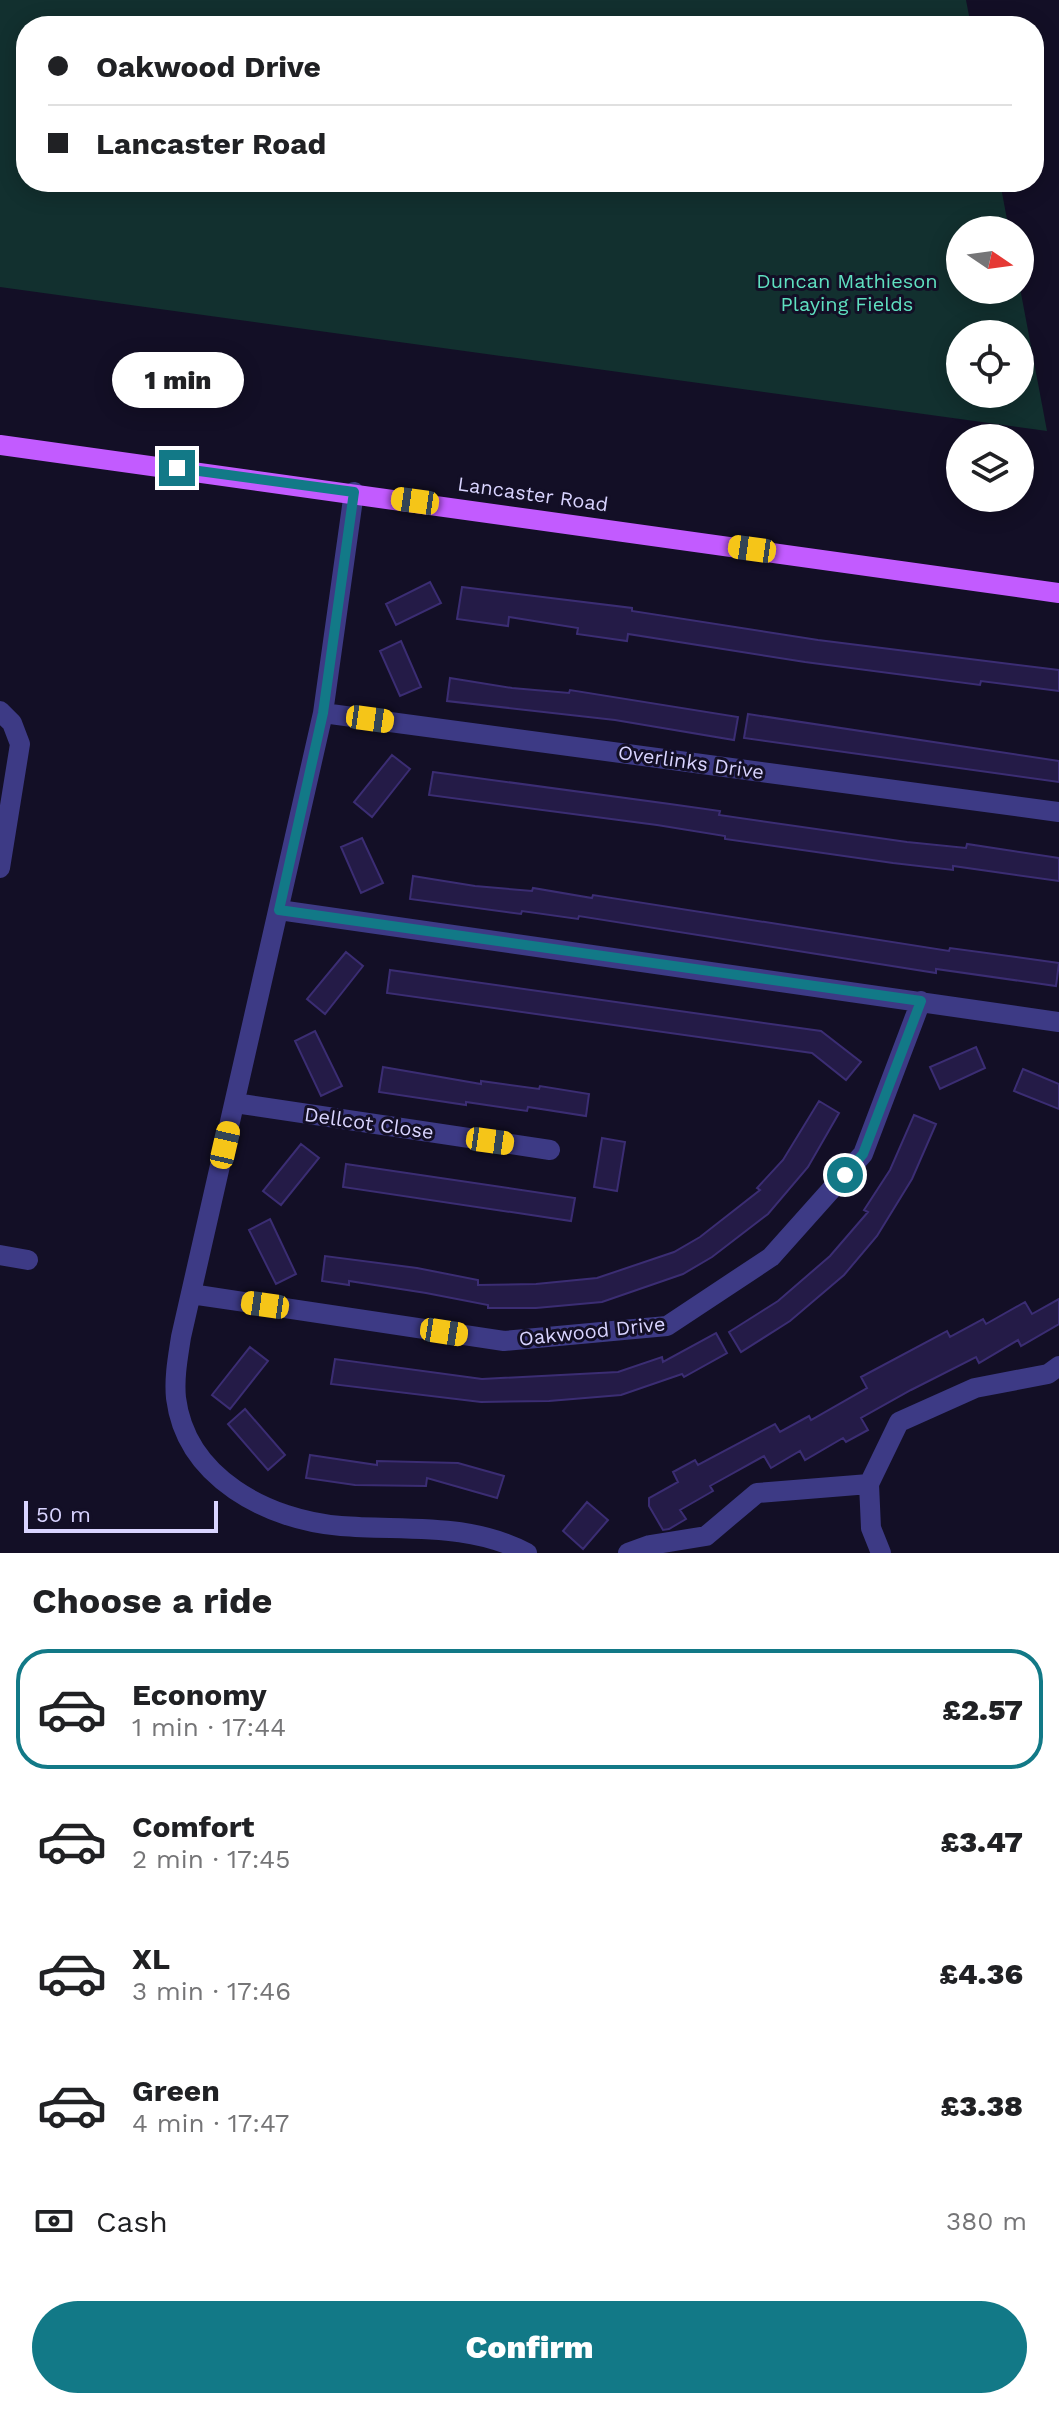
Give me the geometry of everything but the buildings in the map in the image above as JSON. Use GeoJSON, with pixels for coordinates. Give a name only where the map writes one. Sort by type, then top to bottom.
{"type":"FeatureCollection","features":[{"type":"Feature","properties":{"kind":"main road","name":"Lancaster Road"},"geometry":{"type":"LineString","coordinates":[[0,445],[354,492],[1059,593]]}},
{"type":"Feature","properties":{"kind":"street"},"geometry":{"type":"LineString","coordinates":[[354,492],[323,713],[191,1294],[175,1378],[179,1415],[195,1452],[225,1483],[272,1510],[308,1521],[474,1533],[527,1553]]}},
{"type":"Feature","properties":{"kind":"street"},"geometry":{"type":"LineString","coordinates":[[0,711],[12,723],[20,744],[0,868]]}},
{"type":"Feature","properties":{"kind":"street","name":"Overlinks Drive"},"geometry":{"type":"LineString","coordinates":[[323,713],[1059,812]]}},
{"type":"Feature","properties":{"kind":"street"},"geometry":{"type":"LineString","coordinates":[[279,910],[1059,1022]]}},
{"type":"Feature","properties":{"kind":"street","name":"Oakwood Drive"},"geometry":{"type":"LineString","coordinates":[[191,1294],[504,1341],[667,1326],[771,1257],[863,1154],[921,1001]]}},
{"type":"Feature","properties":{"kind":"street","name":"Dellcot Close"},"geometry":{"type":"LineString","coordinates":[[235,1103],[550,1150]]}},
{"type":"Feature","properties":{"kind":"street"},"geometry":{"type":"LineString","coordinates":[[0,1255],[28,1260]]}},
{"type":"Feature","properties":{"kind":"street"},"geometry":{"type":"LineString","coordinates":[[881,1553],[871,1528],[869,1484],[899,1422],[975,1388],[1048,1374],[1059,1366]]}},
{"type":"Feature","properties":{"kind":"street"},"geometry":{"type":"LineString","coordinates":[[628,1553],[650,1545],[706,1536],[757,1493],[869,1484]]}},
{"type":"Feature","properties":{"kind":"green space","name":"Duncan Mathieson Playing Fields"},"geometry":{"type":"Polygon","coordinates":[[[0,0],[966,0],[969,16],[16,16],[16,192],[1002,192],[1006,216],[946,216],[946,304],[1023,304],[1026,320],[946,320],[946,408],[1034,408],[1034,362],[1047,431],[1034,429],[1034,424],[996,424],[0,287],[0,0]]]}},
{"type":"Feature","properties":{"kind":"route"},"geometry":{"type":"LineString","coordinates":[[177,468],[354,492],[323,713],[279,910],[921,1001],[863,1154],[845,1175]]}}]}
